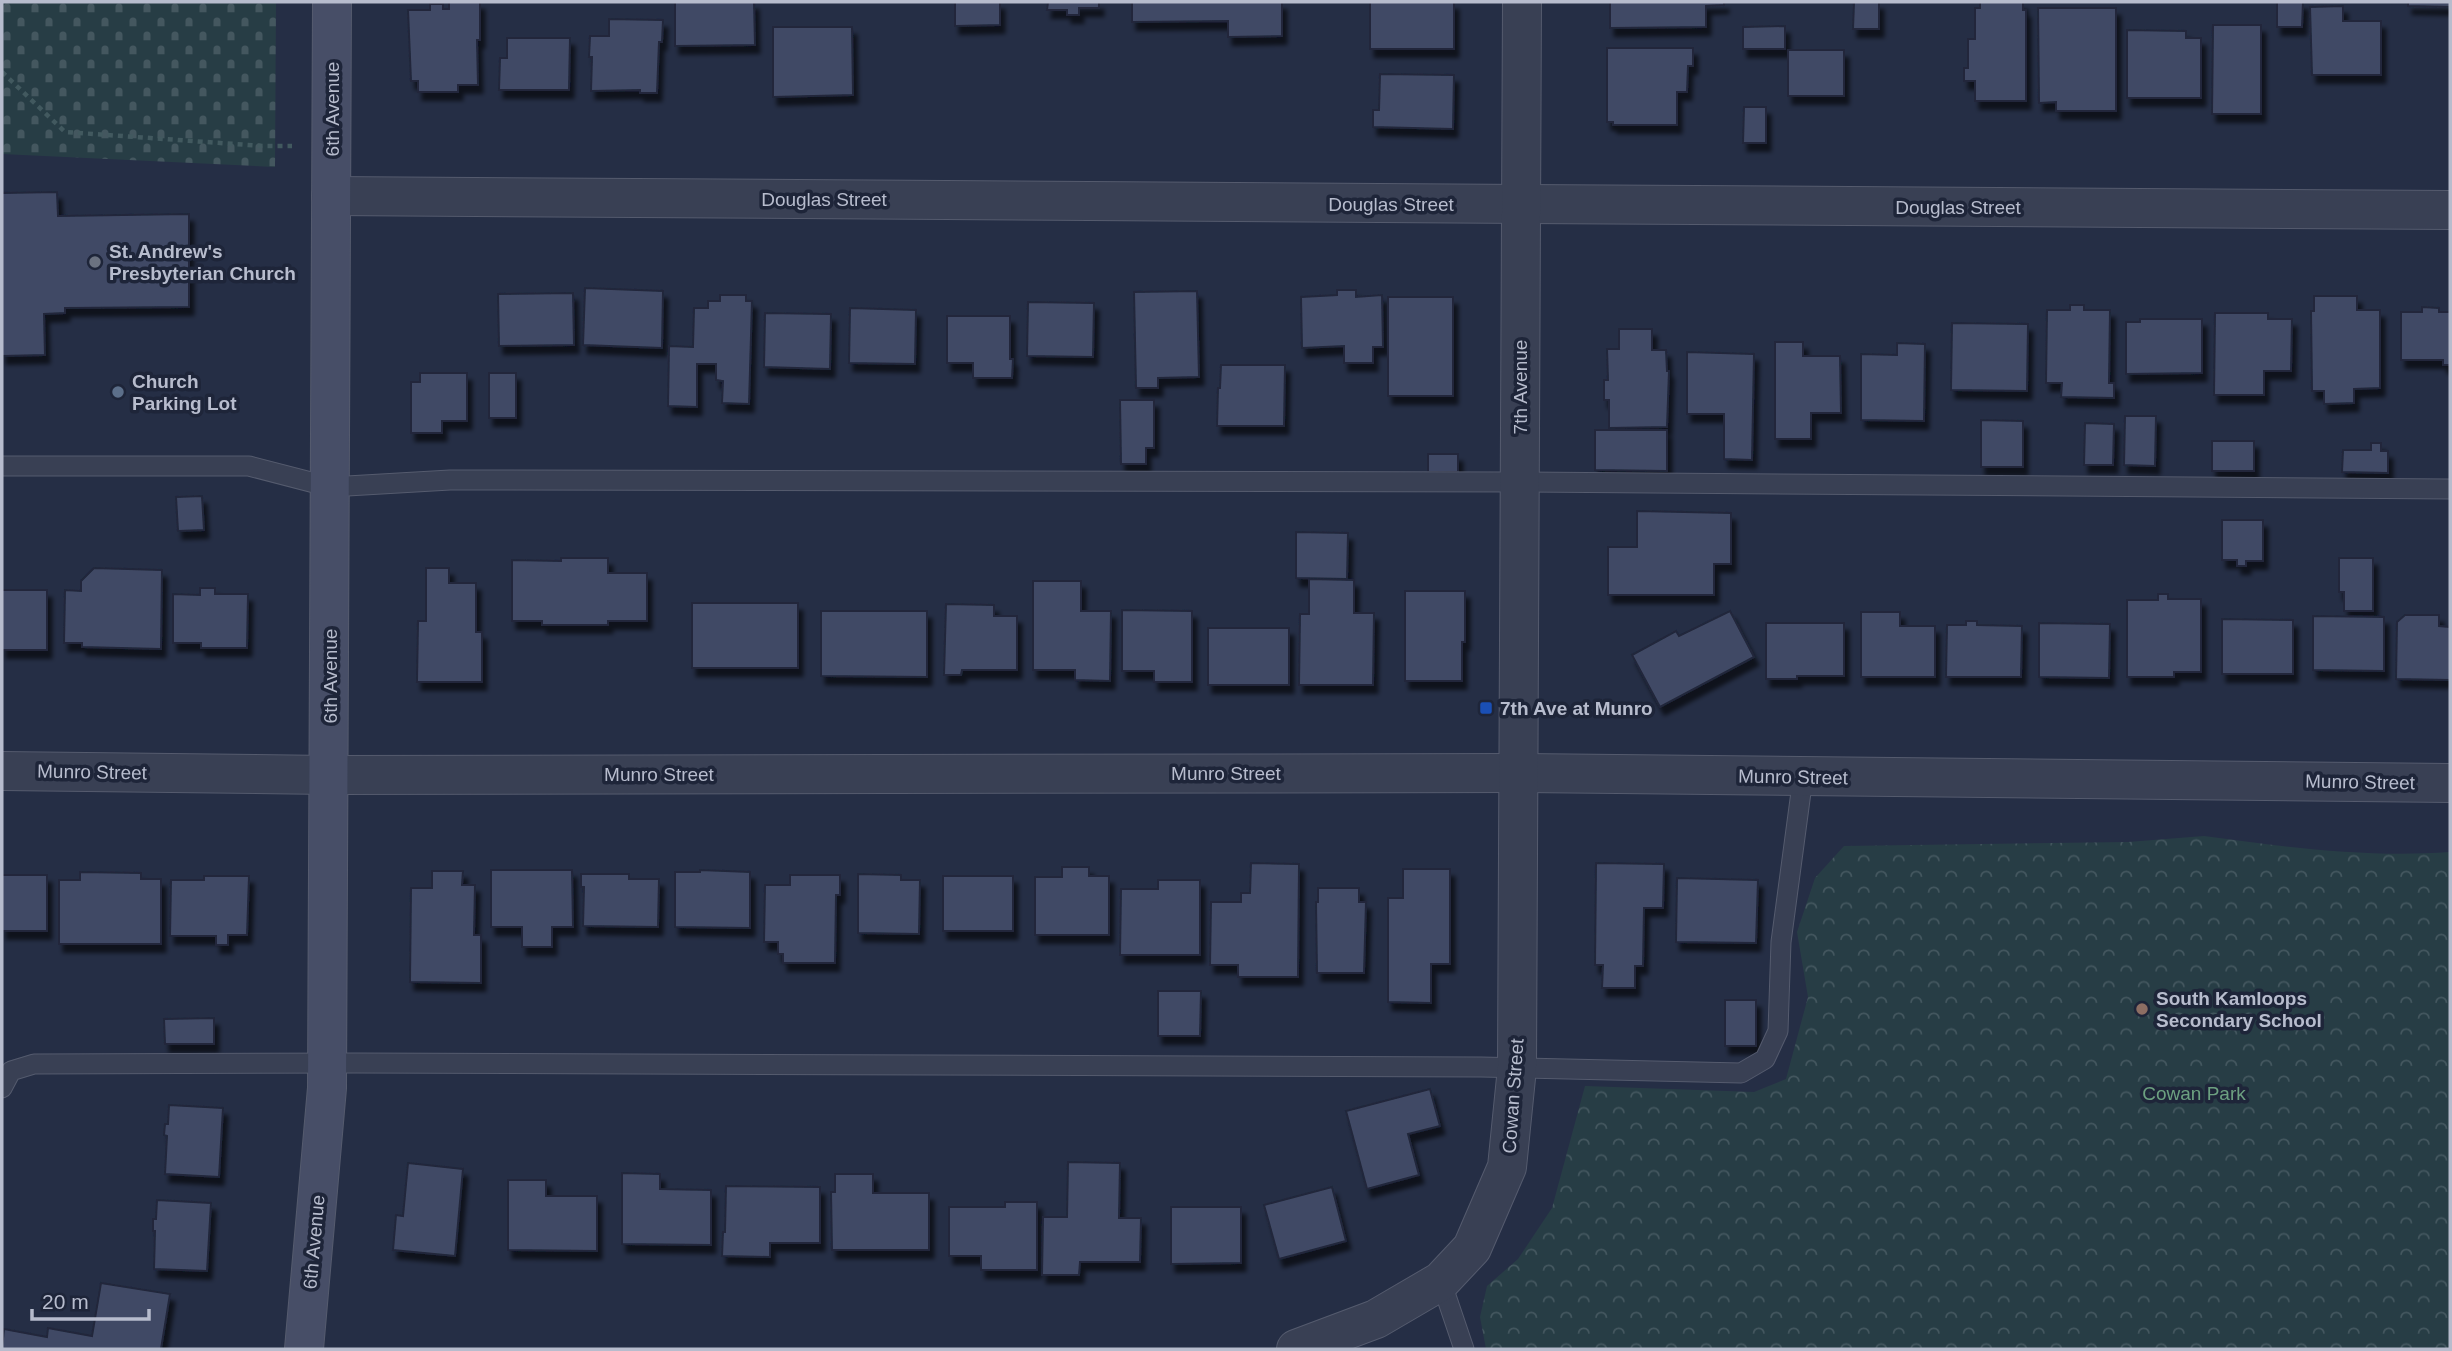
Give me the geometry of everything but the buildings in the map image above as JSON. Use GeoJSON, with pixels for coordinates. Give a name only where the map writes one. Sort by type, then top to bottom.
{"type":"FeatureCollection","features":[{"type":"Feature","properties":{"kind":"street","name":"6th Avenue"},"geometry":{"type":"LineString","coordinates":[[304,1349],[327,1088],[332,2]]}},
{"type":"Feature","properties":{"kind":"street","name":"7th Avenue"},"geometry":{"type":"LineString","coordinates":[[1520,773],[1522,2]]}},
{"type":"Feature","properties":{"kind":"street","name":"Douglas Street"},"geometry":{"type":"LineString","coordinates":[[331,196],[2450,210]]}},
{"type":"Feature","properties":{"kind":"street","name":"Munro Street"},"geometry":{"type":"LineString","coordinates":[[2,771],[330,775],[1520,773],[2450,783]]}},
{"type":"Feature","properties":{"kind":"street","name":"Cowan Street"},"geometry":{"type":"LineString","coordinates":[[1296,1349],[1376,1319],[1441,1281],[1472,1248],[1507,1167],[1517,1068],[1520,773]]}},
{"type":"Feature","properties":{"kind":"lane"},"geometry":{"type":"LineString","coordinates":[[2,466],[249,466],[330,487],[450,480],[1519,482],[2450,489]]}},
{"type":"Feature","properties":{"kind":"lane"},"geometry":{"type":"LineString","coordinates":[[5,1076],[34,1064],[327,1063],[1517,1068],[1741,1073],[1765,1059],[1778,1031],[1781,942],[1802,777]]}},
{"type":"Feature","properties":{"kind":"lane"},"geometry":{"type":"LineString","coordinates":[[1441,1281],[1464,1349]]}},
{"type":"Feature","properties":{"kind":"path"},"geometry":{"type":"LineString","coordinates":[[2,72],[65,132],[292,146]]}},
{"type":"Feature","properties":{"kind":"green space"},"geometry":{"type":"Polygon","coordinates":[[[2,2],[276,2],[275,167],[2,154],[2,2]]]}},
{"type":"Feature","properties":{"kind":"green space","name":"Cowan Park"},"geometry":{"type":"Polygon","coordinates":[[[2204,836],[2357,852],[2450,852],[2450,1349],[1486,1349],[1480,1317],[1487,1286],[1518,1259],[1552,1208],[1585,1086],[1754,1092],[1786,1079],[1808,997],[1797,932],[1815,878],[1844,846],[2128,842],[2204,836]]]}},
{"type":"Feature","properties":{"kind":"place","name":"St. Andrew's Presbyterian Church"},"geometry":{"type":"Point","coordinates":[95,262]}},
{"type":"Feature","properties":{"kind":"place","name":"Church Parking Lot"},"geometry":{"type":"Point","coordinates":[118,392]}},
{"type":"Feature","properties":{"kind":"place","name":"7th Ave at Munro"},"geometry":{"type":"Point","coordinates":[1486,708]}},
{"type":"Feature","properties":{"kind":"place","name":"South Kamloops Secondary School"},"geometry":{"type":"Point","coordinates":[2142,1009]}}]}
